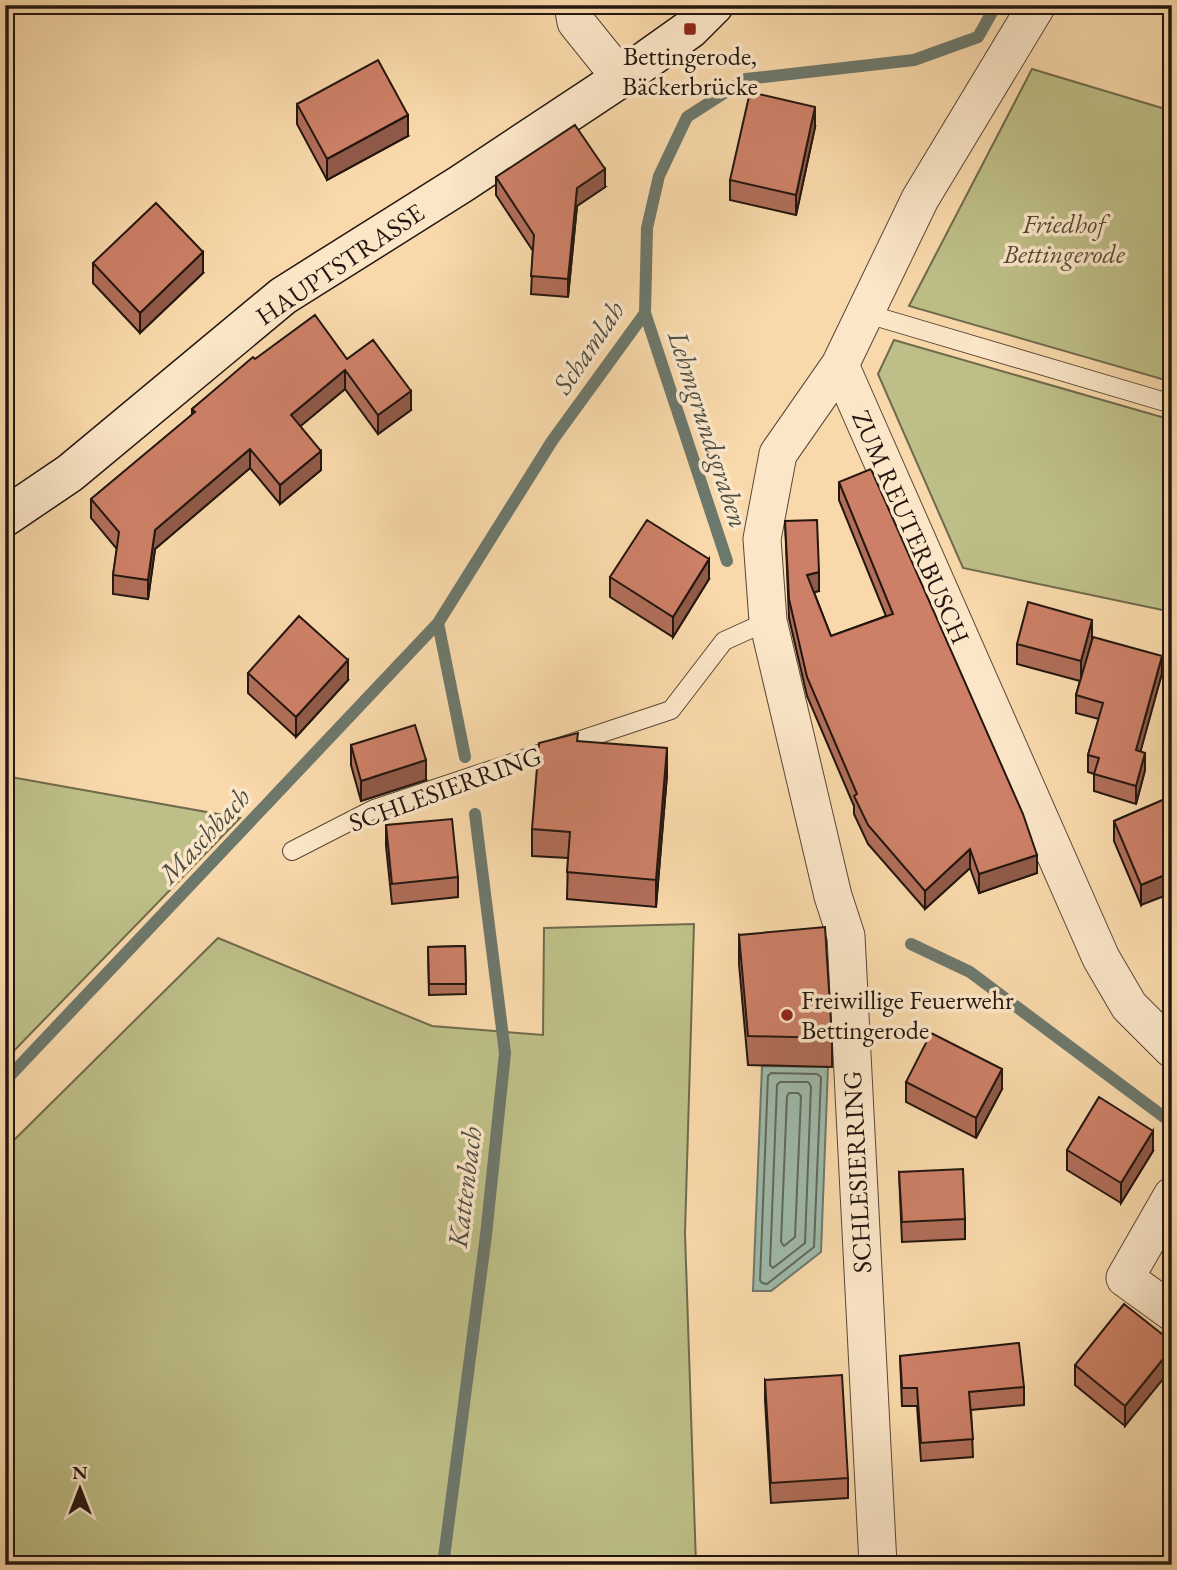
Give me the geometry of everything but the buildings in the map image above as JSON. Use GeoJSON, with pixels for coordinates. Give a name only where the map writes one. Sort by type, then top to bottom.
{"type":"FeatureCollection","features":[{"type":"Feature","properties":{"kind":"street"},"geometry":{"type":"LineString","coordinates":[[573,5],[576,22],[621,78]]}},
{"type":"Feature","properties":{"kind":"street","name":"HAUPTSTRASSE"},"geometry":{"type":"LineString","coordinates":[[5,517],[70,473],[283,296],[461,184],[621,78],[690,29],[714,5]]}},
{"type":"Feature","properties":{"kind":"street"},"geometry":{"type":"LineString","coordinates":[[840,365],[920,199],[1037,5]]}},
{"type":"Feature","properties":{"kind":"street","name":"SCHLESIERRING"},"geometry":{"type":"LineString","coordinates":[[840,365],[778,454],[762,539],[768,621],[832,896],[846,936],[878,1565]]}},
{"type":"Feature","properties":{"kind":"street","name":"ZUM REUTERBUSCH"},"geometry":{"type":"LineString","coordinates":[[840,365],[1101,957],[1129,1006],[1172,1049]]}},
{"type":"Feature","properties":{"kind":"street"},"geometry":{"type":"LineString","coordinates":[[5,542],[70,473]]}},
{"type":"Feature","properties":{"kind":"street"},"geometry":{"type":"LineString","coordinates":[[1172,1196],[1125,1278],[1172,1312]]}},
{"type":"Feature","properties":{"kind":"lane"},"geometry":{"type":"LineString","coordinates":[[864,313],[1172,404]]}},
{"type":"Feature","properties":{"kind":"lane","name":"SCHLESIERRING"},"geometry":{"type":"LineString","coordinates":[[292,851],[374,809],[671,710],[724,641],[768,621]]}},
{"type":"Feature","properties":{"kind":"green space","name":"Friedhof Bettingerode"},"geometry":{"type":"Polygon","coordinates":[[[1032,69],[1172,111],[1172,382],[909,306],[1032,69]]]}},
{"type":"Feature","properties":{"kind":"green space"},"geometry":{"type":"Polygon","coordinates":[[[894,340],[1172,420],[1172,612],[963,568],[878,374],[894,340]]]}},
{"type":"Feature","properties":{"kind":"green space"},"geometry":{"type":"Polygon","coordinates":[[[5,776],[240,818],[5,1060],[5,776]]]}},
{"type":"Feature","properties":{"kind":"green space"},"geometry":{"type":"Polygon","coordinates":[[[694,924],[685,1233],[696,1565],[5,1565],[5,1149],[218,938],[432,1026],[543,1035],[544,928],[694,924]]]}},
{"type":"Feature","properties":{"kind":"water"},"geometry":{"type":"Polygon","coordinates":[[[762,1066],[828,1067],[821,1252],[771,1291],[753,1291],[762,1066]]]}},
{"type":"Feature","properties":{"kind":"waterway","name":"Schamlah"},"geometry":{"type":"LineString","coordinates":[[5,1081],[438,623],[552,441],[645,313],[647,228],[659,176],[687,117],[746,79],[914,60],[978,37],[996,5]]}},
{"type":"Feature","properties":{"kind":"waterway","name":"Lehmgrundsgraben"},"geometry":{"type":"LineString","coordinates":[[645,313],[727,561]]}},
{"type":"Feature","properties":{"kind":"waterway","name":"Kattenbach"},"geometry":{"type":"LineString","coordinates":[[438,623],[465,757]]}},
{"type":"Feature","properties":{"kind":"waterway","name":"Kattenbach"},"geometry":{"type":"LineString","coordinates":[[443,1565],[486,1235],[505,1053],[475,814]]}},
{"type":"Feature","properties":{"kind":"waterway","name":"Lehmgrundsgraben"},"geometry":{"type":"LineString","coordinates":[[911,944],[970,972],[1172,1123]]}},
{"type":"Feature","properties":{"kind":"place","name":"Bettingerode, Bäckerbrücke"},"geometry":{"type":"Point","coordinates":[690,29]}},
{"type":"Feature","properties":{"kind":"place","name":"Freiwillige Feuerwehr Bettingerode"},"geometry":{"type":"Point","coordinates":[787,1015]}},
{"type":"Feature","properties":{"kind":"water label","name":"Maschbach"},"geometry":{"type":"Point","coordinates":[204,835]}}]}
